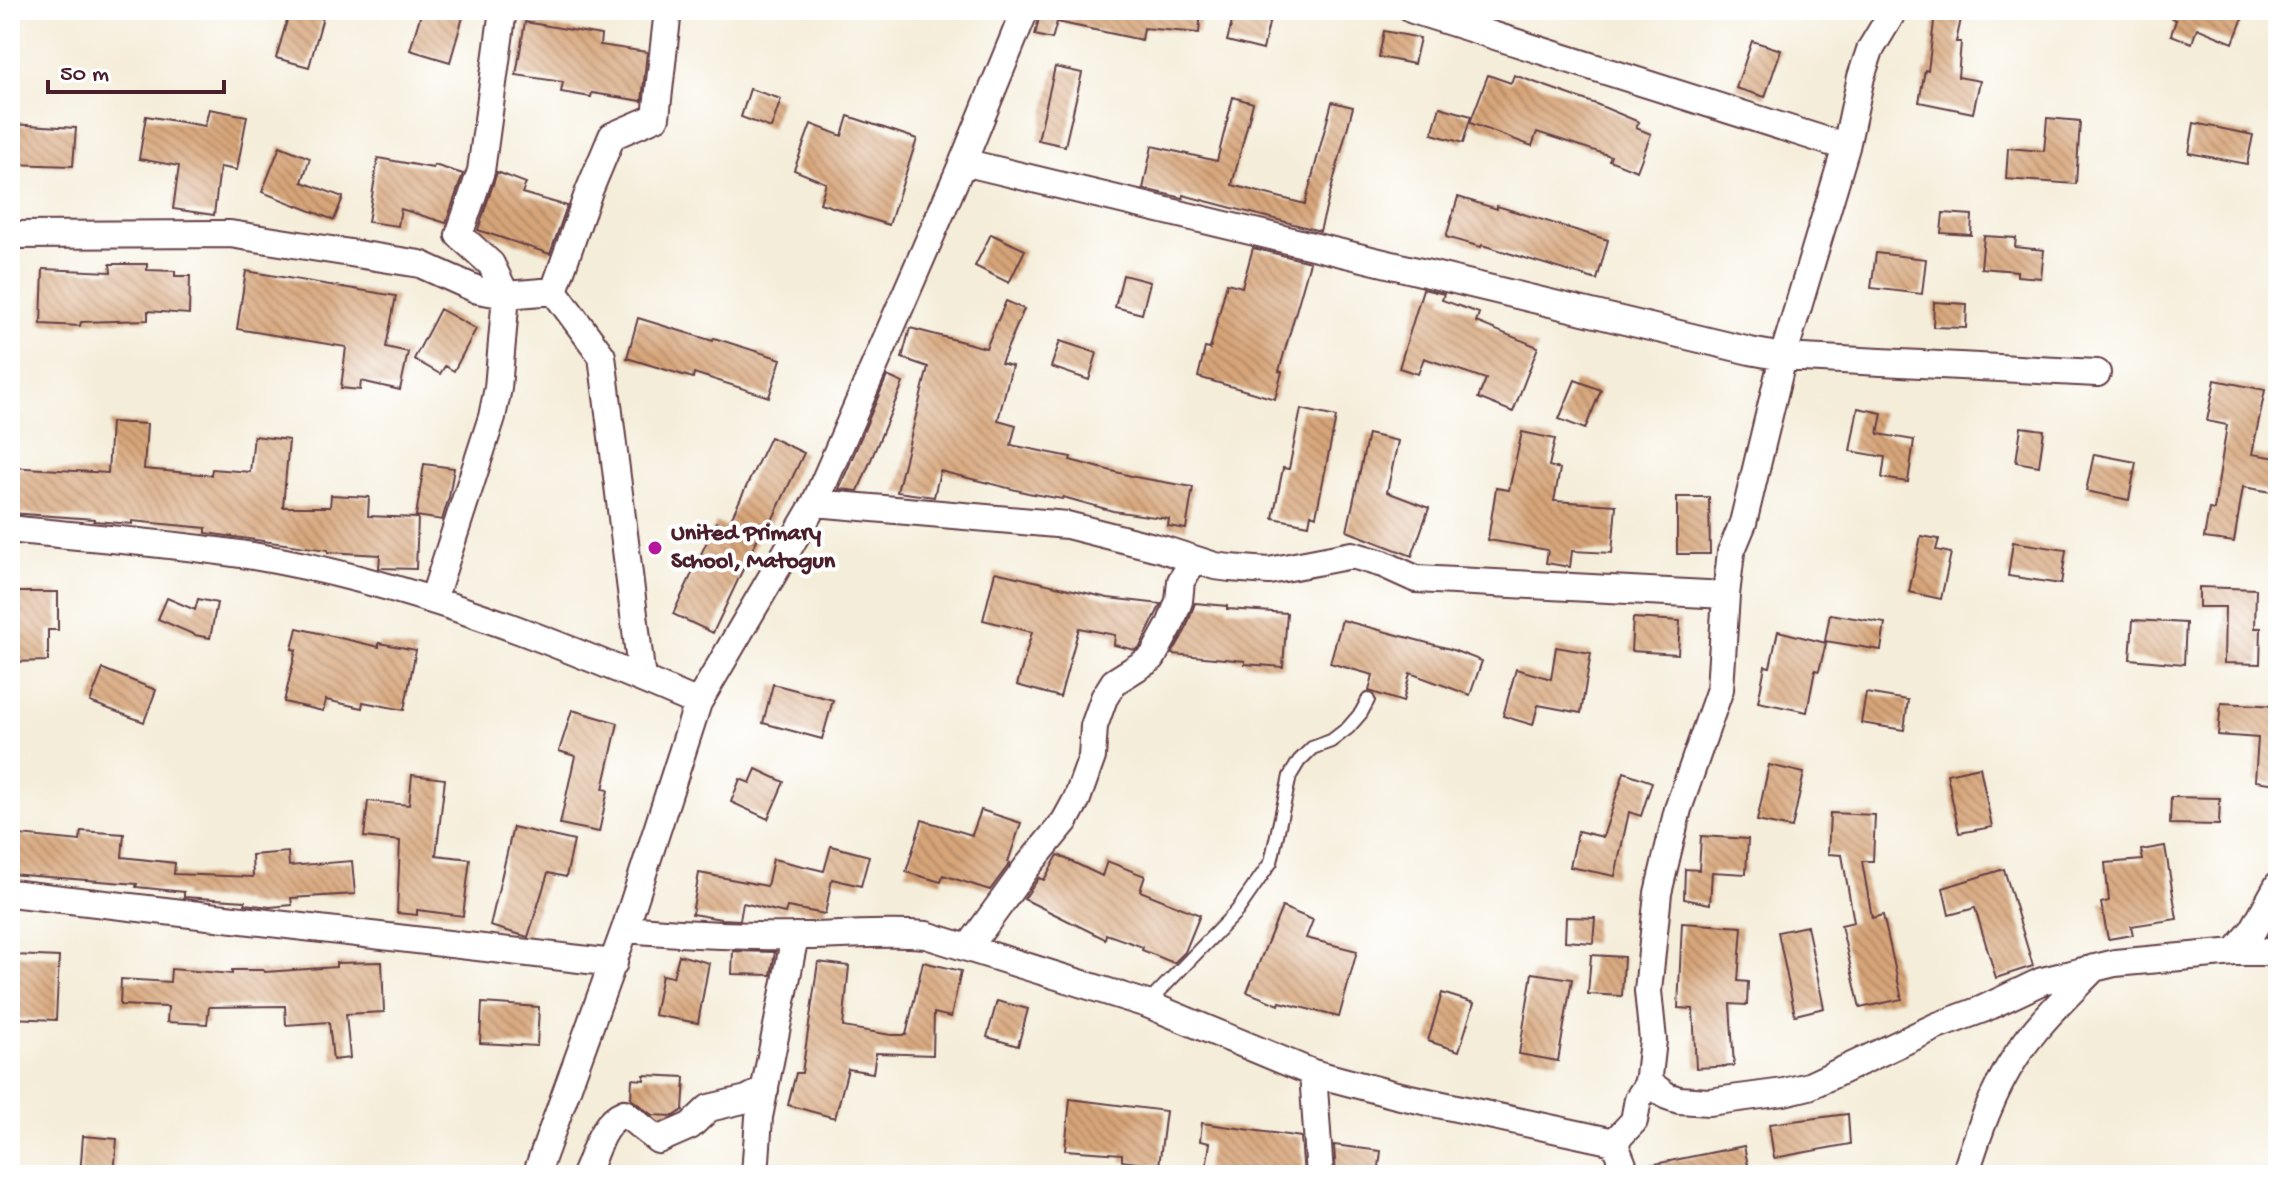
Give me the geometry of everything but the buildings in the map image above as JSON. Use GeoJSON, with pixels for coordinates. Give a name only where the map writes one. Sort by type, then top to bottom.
{"type":"FeatureCollection","features":[{"type":"Feature","properties":{"kind":"street"},"geometry":{"type":"LineString","coordinates":[[433,600],[492,417],[498,388],[506,295],[491,264],[459,235],[481,171],[503,10]]}},
{"type":"Feature","properties":{"kind":"street"},"geometry":{"type":"LineString","coordinates":[[554,291],[612,136],[656,117],[668,10]]}},
{"type":"Feature","properties":{"kind":"street"},"geometry":{"type":"LineString","coordinates":[[536,1175],[614,963],[698,703],[815,503],[963,162],[1025,10]]}},
{"type":"Feature","properties":{"kind":"street"},"geometry":{"type":"LineString","coordinates":[[1413,10],[1846,147]]}},
{"type":"Feature","properties":{"kind":"street"},"geometry":{"type":"LineString","coordinates":[[1634,1121],[1638,1099],[1647,1085],[1653,1040],[1648,991],[1658,893],[1678,809],[1720,689],[1731,552],[1743,523],[1783,357],[1846,147],[1861,77],[1870,50],[1894,10]]}},
{"type":"Feature","properties":{"kind":"street"},"geometry":{"type":"LineString","coordinates":[[963,162],[1750,351],[1783,357],[2097,373]]}},
{"type":"Feature","properties":{"kind":"street"},"geometry":{"type":"LineString","coordinates":[[10,235],[230,234],[420,264],[478,290],[506,295],[554,291]]}},
{"type":"Feature","properties":{"kind":"street"},"geometry":{"type":"LineString","coordinates":[[554,291],[602,356],[642,679]]}},
{"type":"Feature","properties":{"kind":"street"},"geometry":{"type":"LineString","coordinates":[[815,503],[1067,525],[1215,566],[1269,571],[1352,555],[1383,564],[1416,579],[1726,595]]}},
{"type":"Feature","properties":{"kind":"street"},"geometry":{"type":"LineString","coordinates":[[10,529],[255,557],[433,600],[512,627],[698,703]]}},
{"type":"Feature","properties":{"kind":"street"},"geometry":{"type":"LineString","coordinates":[[969,947],[1065,821],[1077,799],[1092,757],[1094,726],[1104,698],[1114,682],[1152,658],[1170,625],[1179,601],[1181,581],[1194,560]]}},
{"type":"Feature","properties":{"kind":"street"},"geometry":{"type":"LineString","coordinates":[[2235,952],[2253,930],[2278,885]]}},
{"type":"Feature","properties":{"kind":"street"},"geometry":{"type":"LineString","coordinates":[[10,893],[614,963]]}},
{"type":"Feature","properties":{"kind":"street"},"geometry":{"type":"LineString","coordinates":[[625,929],[693,934],[795,936],[899,932],[926,935],[1147,1004],[1313,1073],[1396,1095],[1614,1142]]}},
{"type":"Feature","properties":{"kind":"street"},"geometry":{"type":"LineString","coordinates":[[755,1175],[759,1117],[795,936]]}},
{"type":"Feature","properties":{"kind":"street"},"geometry":{"type":"LineString","coordinates":[[1647,1085],[1679,1100],[1709,1102],[1784,1092],[1809,1086],[2042,981],[2140,960],[2235,952],[2278,952]]}},
{"type":"Feature","properties":{"kind":"street"},"geometry":{"type":"LineString","coordinates":[[1965,1175],[1976,1140],[2016,1055],[2094,968]]}},
{"type":"Feature","properties":{"kind":"street"},"geometry":{"type":"LineString","coordinates":[[1313,1073],[1320,1175]]}},
{"type":"Feature","properties":{"kind":"street"},"geometry":{"type":"LineString","coordinates":[[585,1175],[614,1117],[624,1113],[658,1140],[690,1126],[709,1108],[747,1099],[765,1090]]}},
{"type":"Feature","properties":{"kind":"street"},"geometry":{"type":"LineString","coordinates":[[1614,1142],[1634,1121],[1679,1100]]}},
{"type":"Feature","properties":{"kind":"street"},"geometry":{"type":"LineString","coordinates":[[1614,1142],[1627,1175]]}},
{"type":"Feature","properties":{"kind":"lane"},"geometry":{"type":"LineString","coordinates":[[1147,1004],[1237,911],[1271,862],[1290,776],[1299,761],[1312,748],[1331,741],[1348,728],[1368,700]]}},
{"type":"Feature","properties":{"kind":"place","name":"United Primary School, Matogun"},"geometry":{"type":"Point","coordinates":[655,548]}}]}
